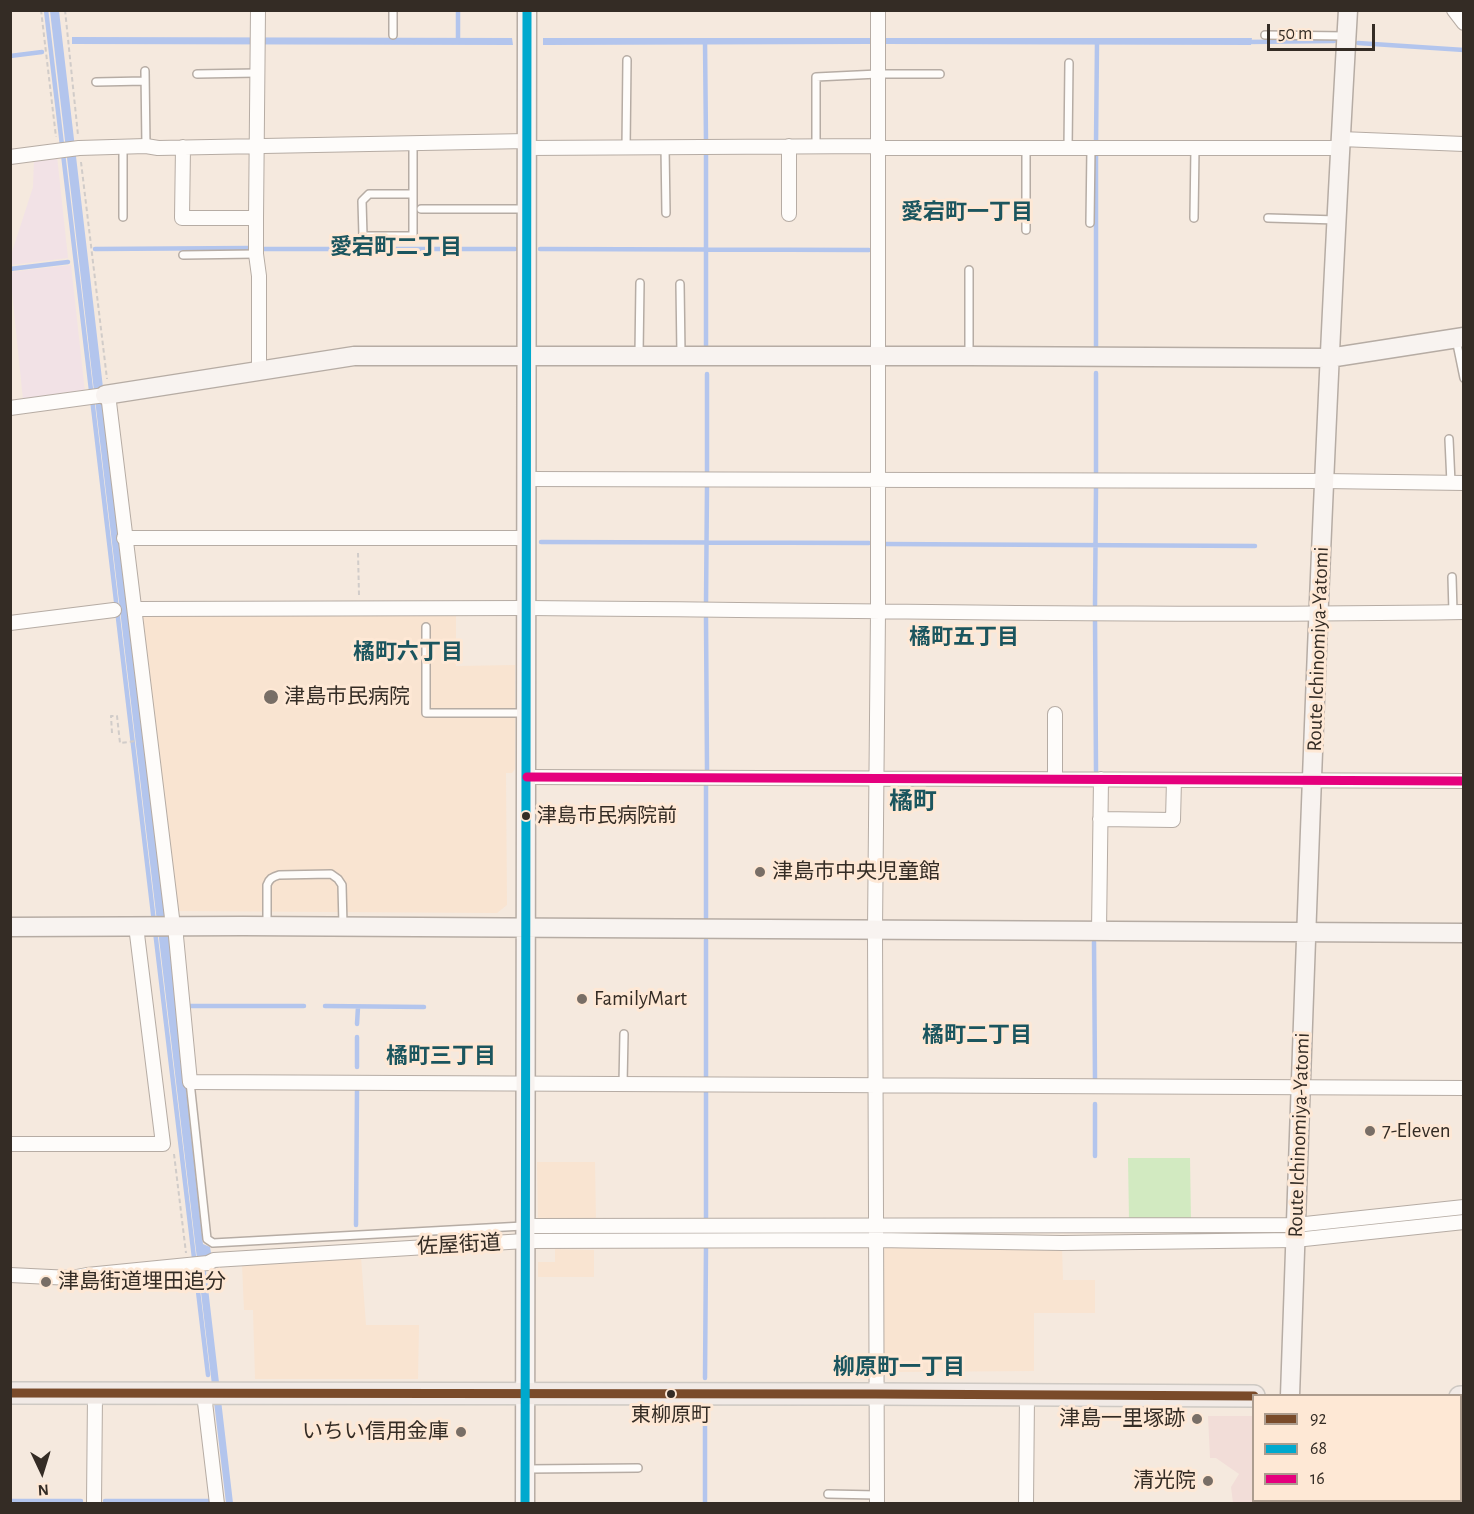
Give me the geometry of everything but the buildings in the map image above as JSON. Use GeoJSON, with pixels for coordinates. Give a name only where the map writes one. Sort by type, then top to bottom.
{"type":"FeatureCollection","features":[{"type":"Feature","properties":{"kind":"main road"},"geometry":{"type":"LineString","coordinates":[[10,1394],[1252,1396]]}},
{"type":"Feature","properties":{"kind":"street"},"geometry":{"type":"LineString","coordinates":[[258,10],[256,254],[259,276],[260,371]]}},
{"type":"Feature","properties":{"kind":"street","name":"佐屋街道"},"geometry":{"type":"LineString","coordinates":[[189,1264],[525,1233],[527,10]]}},
{"type":"Feature","properties":{"kind":"street"},"geometry":{"type":"LineString","coordinates":[[877,1499],[875,930],[878,612],[878,10]]}},
{"type":"Feature","properties":{"kind":"street","name":"Route Ichinomiya-Yatomi"},"geometry":{"type":"LineString","coordinates":[[1290,1394],[1329,358],[1348,10]]}},
{"type":"Feature","properties":{"kind":"street"},"geometry":{"type":"LineString","coordinates":[[1454,10],[1464,23]]}},
{"type":"Feature","properties":{"kind":"street"},"geometry":{"type":"LineString","coordinates":[[10,157],[78,148],[413,143],[626,148],[789,146],[1195,148],[1341,144],[1464,144]]}},
{"type":"Feature","properties":{"kind":"street"},"geometry":{"type":"LineString","coordinates":[[789,146],[789,214]]}},
{"type":"Feature","properties":{"kind":"street"},"geometry":{"type":"LineString","coordinates":[[183,147],[182,218],[256,218]]}},
{"type":"Feature","properties":{"kind":"street"},"geometry":{"type":"LineString","coordinates":[[10,408],[354,356],[1329,358],[1460,337]]}},
{"type":"Feature","properties":{"kind":"street"},"geometry":{"type":"LineString","coordinates":[[103,395],[135,609],[174,926],[190,1082],[1464,1088]]}},
{"type":"Feature","properties":{"kind":"street"},"geometry":{"type":"LineString","coordinates":[[527,479],[1457,483]]}},
{"type":"Feature","properties":{"kind":"street"},"geometry":{"type":"LineString","coordinates":[[124,538],[527,538]]}},
{"type":"Feature","properties":{"kind":"street"},"geometry":{"type":"LineString","coordinates":[[135,609],[527,608],[1320,614],[1458,612]]}},
{"type":"Feature","properties":{"kind":"street"},"geometry":{"type":"LineString","coordinates":[[10,623],[114,610]]}},
{"type":"Feature","properties":{"kind":"street"},"geometry":{"type":"LineString","coordinates":[[1055,714],[1055,779]]}},
{"type":"Feature","properties":{"kind":"street"},"geometry":{"type":"LineString","coordinates":[[527,777],[1464,781]]}},
{"type":"Feature","properties":{"kind":"street"},"geometry":{"type":"LineString","coordinates":[[1099,931],[1101,779]]}},
{"type":"Feature","properties":{"kind":"street"},"geometry":{"type":"LineString","coordinates":[[1100,819],[1173,820],[1174,780]]}},
{"type":"Feature","properties":{"kind":"street"},"geometry":{"type":"LineString","coordinates":[[10,1144],[163,1144],[143,926]]}},
{"type":"Feature","properties":{"kind":"street"},"geometry":{"type":"LineString","coordinates":[[10,927],[343,926],[1464,933]]}},
{"type":"Feature","properties":{"kind":"street"},"geometry":{"type":"LineString","coordinates":[[525,1233],[876,1225],[1296,1233],[1464,1207]]}},
{"type":"Feature","properties":{"kind":"street"},"geometry":{"type":"LineString","coordinates":[[525,1233],[1062,1243],[1296,1233],[1464,1222]]}},
{"type":"Feature","properties":{"kind":"street"},"geometry":{"type":"LineString","coordinates":[[525,1233],[525,1503]]}},
{"type":"Feature","properties":{"kind":"street"},"geometry":{"type":"LineString","coordinates":[[10,1275],[71,1278],[189,1264]]}},
{"type":"Feature","properties":{"kind":"street"},"geometry":{"type":"LineString","coordinates":[[94,1503],[95,1394]]}},
{"type":"Feature","properties":{"kind":"street"},"geometry":{"type":"LineString","coordinates":[[210,1394],[217,1503]]}},
{"type":"Feature","properties":{"kind":"street"},"geometry":{"type":"LineString","coordinates":[[1026,1503],[1027,1395]]}},
{"type":"Feature","properties":{"kind":"lane"},"geometry":{"type":"LineString","coordinates":[[393,10],[393,35]]}},
{"type":"Feature","properties":{"kind":"lane"},"geometry":{"type":"LineString","coordinates":[[1265,35],[1346,36]]}},
{"type":"Feature","properties":{"kind":"lane"},"geometry":{"type":"LineString","coordinates":[[626,148],[627,60]]}},
{"type":"Feature","properties":{"kind":"lane"},"geometry":{"type":"LineString","coordinates":[[1068,148],[1069,63]]}},
{"type":"Feature","properties":{"kind":"lane"},"geometry":{"type":"LineString","coordinates":[[145,72],[146,146]]}},
{"type":"Feature","properties":{"kind":"lane"},"geometry":{"type":"LineString","coordinates":[[197,74],[257,73]]}},
{"type":"Feature","properties":{"kind":"lane"},"geometry":{"type":"LineString","coordinates":[[816,146],[816,77],[940,74]]}},
{"type":"Feature","properties":{"kind":"lane"},"geometry":{"type":"LineString","coordinates":[[96,82],[145,81]]}},
{"type":"Feature","properties":{"kind":"lane"},"geometry":{"type":"LineString","coordinates":[[413,143],[413,194],[413,236],[363,236],[362,201],[369,194],[413,194]]}},
{"type":"Feature","properties":{"kind":"lane"},"geometry":{"type":"LineString","coordinates":[[123,147],[123,218]]}},
{"type":"Feature","properties":{"kind":"lane"},"geometry":{"type":"LineString","coordinates":[[665,147],[666,213]]}},
{"type":"Feature","properties":{"kind":"lane"},"geometry":{"type":"LineString","coordinates":[[1026,148],[1026,230]]}},
{"type":"Feature","properties":{"kind":"lane"},"geometry":{"type":"LineString","coordinates":[[1090,223],[1091,148]]}},
{"type":"Feature","properties":{"kind":"lane"},"geometry":{"type":"LineString","coordinates":[[1194,218],[1195,148]]}},
{"type":"Feature","properties":{"kind":"lane"},"geometry":{"type":"LineString","coordinates":[[421,209],[527,208]]}},
{"type":"Feature","properties":{"kind":"lane"},"geometry":{"type":"LineString","coordinates":[[1268,218],[1337,220]]}},
{"type":"Feature","properties":{"kind":"lane"},"geometry":{"type":"LineString","coordinates":[[183,255],[256,254]]}},
{"type":"Feature","properties":{"kind":"lane"},"geometry":{"type":"LineString","coordinates":[[969,270],[969,356]]}},
{"type":"Feature","properties":{"kind":"lane"},"geometry":{"type":"LineString","coordinates":[[639,357],[640,283]]}},
{"type":"Feature","properties":{"kind":"lane"},"geometry":{"type":"LineString","coordinates":[[680,284],[681,357]]}},
{"type":"Feature","properties":{"kind":"lane"},"geometry":{"type":"LineString","coordinates":[[1460,337],[1464,378]]}},
{"type":"Feature","properties":{"kind":"lane"},"geometry":{"type":"LineString","coordinates":[[1449,439],[1457,483]]}},
{"type":"Feature","properties":{"kind":"lane"},"geometry":{"type":"LineString","coordinates":[[1452,577],[1458,612]]}},
{"type":"Feature","properties":{"kind":"lane"},"geometry":{"type":"LineString","coordinates":[[426,627],[426,713],[527,713]]}},
{"type":"Feature","properties":{"kind":"lane"},"geometry":{"type":"LineString","coordinates":[[267,926],[267,885],[273,876],[279,874],[331,874],[338,879],[342,885],[343,926]]}},
{"type":"Feature","properties":{"kind":"lane"},"geometry":{"type":"LineString","coordinates":[[623,1084],[624,1034]]}},
{"type":"Feature","properties":{"kind":"lane"},"geometry":{"type":"LineString","coordinates":[[190,1082],[207,1239],[213,1243],[525,1233]]}},
{"type":"Feature","properties":{"kind":"lane"},"geometry":{"type":"LineString","coordinates":[[525,1469],[638,1468]]}},
{"type":"Feature","properties":{"kind":"lane"},"geometry":{"type":"LineString","coordinates":[[828,1494],[877,1499]]}},
{"type":"Feature","properties":{"kind":"path"},"geometry":{"type":"LineString","coordinates":[[41,10],[58,152]]}},
{"type":"Feature","properties":{"kind":"path"},"geometry":{"type":"LineString","coordinates":[[65,10],[78,148],[106,371],[103,395]]}},
{"type":"Feature","properties":{"kind":"path"},"geometry":{"type":"LineString","coordinates":[[358,538],[358,608]]}},
{"type":"Feature","properties":{"kind":"path"},"geometry":{"type":"LineString","coordinates":[[112,733],[111,716],[117,716],[120,743],[125,742]]}},
{"type":"Feature","properties":{"kind":"path"},"geometry":{"type":"LineString","coordinates":[[163,1144],[173,1145],[189,1264]]}},
{"type":"Feature","properties":{"kind":"shaded area"},"geometry":{"type":"Polygon","coordinates":[[[57,156],[68,258],[11,265],[11,255],[33,187],[34,158],[57,156]]]}},
{"type":"Feature","properties":{"kind":"shaded area"},"geometry":{"type":"Polygon","coordinates":[[[71,265],[85,392],[23,400],[10,272],[71,265]]]}},
{"type":"Feature","properties":{"kind":"shaded area","name":"津島市民病院"},"geometry":{"type":"Polygon","coordinates":[[[146,613],[456,614],[456,666],[515,665],[515,769],[512,773],[506,773],[507,905],[497,913],[175,911],[140,622],[146,613]]]}},
{"type":"Feature","properties":{"kind":"shaded area"},"geometry":{"type":"Polygon","coordinates":[[[537,1162],[595,1162],[596,1222],[538,1222],[537,1162]]]}},
{"type":"Feature","properties":{"kind":"shaded area"},"geometry":{"type":"Polygon","coordinates":[[[887,1243],[1062,1246],[1063,1280],[1095,1280],[1095,1313],[1034,1313],[1034,1371],[900,1372],[884,1357],[884,1250],[887,1243]]]}},
{"type":"Feature","properties":{"kind":"shaded area"},"geometry":{"type":"Polygon","coordinates":[[[555,1249],[594,1250],[594,1277],[538,1277],[538,1262],[555,1262],[555,1249]]]}},
{"type":"Feature","properties":{"kind":"shaded area"},"geometry":{"type":"Polygon","coordinates":[[[361,1257],[366,1325],[419,1325],[418,1379],[255,1379],[253,1310],[244,1310],[242,1265],[361,1257]]]}},
{"type":"Feature","properties":{"kind":"shaded area"},"geometry":{"type":"Polygon","coordinates":[[[1208,1416],[1252,1416],[1252,1502],[1274,1503],[1233,1503],[1231,1487],[1239,1474],[1216,1458],[1210,1458],[1208,1416]]]}},
{"type":"Feature","properties":{"kind":"green space"},"geometry":{"type":"Polygon","coordinates":[[[1128,1158],[1190,1158],[1191,1220],[1129,1220],[1128,1158]]]}},
{"type":"Feature","properties":{"kind":"water"},"geometry":{"type":"Polygon","coordinates":[[[50,11],[59,11],[165,918],[169,933],[203,1244],[210,1247],[211,1253],[206,1260],[206,1271],[233,1503],[226,1503],[50,11]]]}},
{"type":"Feature","properties":{"kind":"water"},"geometry":{"type":"Polygon","coordinates":[[[72,37],[512,38],[513,45],[72,44],[72,37]]]}},
{"type":"Feature","properties":{"kind":"water"},"geometry":{"type":"Polygon","coordinates":[[[543,38],[870,38],[870,44],[543,45],[543,38]]]}},
{"type":"Feature","properties":{"kind":"water"},"geometry":{"type":"Polygon","coordinates":[[[885,38],[1252,38],[1251,45],[885,44],[885,38]]]}},
{"type":"Feature","properties":{"kind":"waterway"},"geometry":{"type":"LineString","coordinates":[[46,10],[154,922]]}},
{"type":"Feature","properties":{"kind":"waterway"},"geometry":{"type":"LineString","coordinates":[[458,10],[458,41]]}},
{"type":"Feature","properties":{"kind":"waterway"},"geometry":{"type":"LineString","coordinates":[[705,41],[706,142]]}},
{"type":"Feature","properties":{"kind":"waterway"},"geometry":{"type":"LineString","coordinates":[[1247,42],[1334,41]]}},
{"type":"Feature","properties":{"kind":"waterway"},"geometry":{"type":"LineString","coordinates":[[1096,144],[1097,42]]}},
{"type":"Feature","properties":{"kind":"waterway"},"geometry":{"type":"LineString","coordinates":[[1358,43],[1464,50]]}},
{"type":"Feature","properties":{"kind":"waterway"},"geometry":{"type":"LineString","coordinates":[[10,56],[42,52]]}},
{"type":"Feature","properties":{"kind":"waterway"},"geometry":{"type":"LineString","coordinates":[[706,151],[706,347]]}},
{"type":"Feature","properties":{"kind":"waterway"},"geometry":{"type":"LineString","coordinates":[[1096,152],[1096,347]]}},
{"type":"Feature","properties":{"kind":"waterway"},"geometry":{"type":"LineString","coordinates":[[95,249],[251,248]]}},
{"type":"Feature","properties":{"kind":"waterway"},"geometry":{"type":"LineString","coordinates":[[262,249],[515,249]]}},
{"type":"Feature","properties":{"kind":"waterway"},"geometry":{"type":"LineString","coordinates":[[540,249],[869,250]]}},
{"type":"Feature","properties":{"kind":"waterway"},"geometry":{"type":"LineString","coordinates":[[10,269],[68,262]]}},
{"type":"Feature","properties":{"kind":"waterway"},"geometry":{"type":"LineString","coordinates":[[1096,373],[1096,474]]}},
{"type":"Feature","properties":{"kind":"waterway"},"geometry":{"type":"LineString","coordinates":[[707,374],[707,472]]}},
{"type":"Feature","properties":{"kind":"waterway"},"geometry":{"type":"LineString","coordinates":[[706,604],[707,486]]}},
{"type":"Feature","properties":{"kind":"waterway"},"geometry":{"type":"LineString","coordinates":[[1095,605],[1096,488]]}},
{"type":"Feature","properties":{"kind":"waterway"},"geometry":{"type":"LineString","coordinates":[[541,542],[869,543]]}},
{"type":"Feature","properties":{"kind":"waterway"},"geometry":{"type":"LineString","coordinates":[[884,544],[1255,546]]}},
{"type":"Feature","properties":{"kind":"waterway"},"geometry":{"type":"LineString","coordinates":[[706,618],[707,770]]}},
{"type":"Feature","properties":{"kind":"waterway"},"geometry":{"type":"LineString","coordinates":[[1095,620],[1096,771]]}},
{"type":"Feature","properties":{"kind":"waterway"},"geometry":{"type":"LineString","coordinates":[[706,785],[706,918]]}},
{"type":"Feature","properties":{"kind":"waterway"},"geometry":{"type":"LineString","coordinates":[[155,931],[208,1375]]}},
{"type":"Feature","properties":{"kind":"waterway"},"geometry":{"type":"LineString","coordinates":[[706,940],[706,1078]]}},
{"type":"Feature","properties":{"kind":"waterway"},"geometry":{"type":"LineString","coordinates":[[1094,942],[1095,1080]]}},
{"type":"Feature","properties":{"kind":"waterway"},"geometry":{"type":"LineString","coordinates":[[185,1006],[304,1006]]}},
{"type":"Feature","properties":{"kind":"waterway"},"geometry":{"type":"LineString","coordinates":[[325,1006],[424,1007]]}},
{"type":"Feature","properties":{"kind":"waterway"},"geometry":{"type":"LineString","coordinates":[[357,1024],[358,1007]]}},
{"type":"Feature","properties":{"kind":"waterway"},"geometry":{"type":"LineString","coordinates":[[357,1037],[357,1067]]}},
{"type":"Feature","properties":{"kind":"waterway"},"geometry":{"type":"LineString","coordinates":[[356,1225],[357,1089]]}},
{"type":"Feature","properties":{"kind":"waterway"},"geometry":{"type":"LineString","coordinates":[[706,1091],[706,1221]]}},
{"type":"Feature","properties":{"kind":"waterway"},"geometry":{"type":"LineString","coordinates":[[1095,1104],[1095,1156]]}},
{"type":"Feature","properties":{"kind":"waterway"},"geometry":{"type":"LineString","coordinates":[[705,1378],[706,1247]]}},
{"type":"Feature","properties":{"kind":"waterway"},"geometry":{"type":"LineString","coordinates":[[705,1409],[705,1504]]}},
{"type":"Feature","properties":{"kind":"waterway"},"geometry":{"type":"LineString","coordinates":[[10,1501],[81,1501]]}},
{"type":"Feature","properties":{"kind":"waterway"},"geometry":{"type":"LineString","coordinates":[[105,1501],[211,1501]]}},
{"type":"Feature","properties":{"kind":"transit line","name":"68"},"geometry":{"type":"LineString","coordinates":[[525,1504],[527,10]]}},
{"type":"Feature","properties":{"kind":"transit line","name":"16"},"geometry":{"type":"LineString","coordinates":[[527,777],[1464,781]]}},
{"type":"Feature","properties":{"kind":"transit line","name":"92"},"geometry":{"type":"LineString","coordinates":[[10,1393],[1252,1396]]}},
{"type":"Feature","properties":{"kind":"place","name":"津島市民病院"},"geometry":{"type":"Point","coordinates":[271,697]}},
{"type":"Feature","properties":{"kind":"place","name":"津島市民病院前"},"geometry":{"type":"Point","coordinates":[526,816]}},
{"type":"Feature","properties":{"kind":"place","name":"津島市中央児童館"},"geometry":{"type":"Point","coordinates":[760,872]}},
{"type":"Feature","properties":{"kind":"place","name":"FamilyMart"},"geometry":{"type":"Point","coordinates":[582,999]}},
{"type":"Feature","properties":{"kind":"place","name":"7-Eleven"},"geometry":{"type":"Point","coordinates":[1370,1131]}},
{"type":"Feature","properties":{"kind":"place","name":"津島街道埋田追分"},"geometry":{"type":"Point","coordinates":[46,1282]}},
{"type":"Feature","properties":{"kind":"place","name":"東柳原町"},"geometry":{"type":"Point","coordinates":[671,1394]}},
{"type":"Feature","properties":{"kind":"place","name":"津島一里塚跡"},"geometry":{"type":"Point","coordinates":[1197,1419]}},
{"type":"Feature","properties":{"kind":"place","name":"いちい信用金庫"},"geometry":{"type":"Point","coordinates":[461,1432]}},
{"type":"Feature","properties":{"kind":"place","name":"清光院"},"geometry":{"type":"Point","coordinates":[1208,1481]}},
{"type":"Feature","properties":{"kind":"district","name":"愛宕町一丁目"},"geometry":{"type":"Point","coordinates":[967,212]}},
{"type":"Feature","properties":{"kind":"district","name":"愛宕町二丁目"},"geometry":{"type":"Point","coordinates":[396,247]}},
{"type":"Feature","properties":{"kind":"district","name":"橘町五丁目"},"geometry":{"type":"Point","coordinates":[964,637]}},
{"type":"Feature","properties":{"kind":"district","name":"橘町六丁目"},"geometry":{"type":"Point","coordinates":[408,652]}},
{"type":"Feature","properties":{"kind":"district","name":"橘町"},"geometry":{"type":"Point","coordinates":[913,802]}},
{"type":"Feature","properties":{"kind":"district","name":"橘町二丁目"},"geometry":{"type":"Point","coordinates":[977,1035]}},
{"type":"Feature","properties":{"kind":"district","name":"橘町三丁目"},"geometry":{"type":"Point","coordinates":[441,1056]}},
{"type":"Feature","properties":{"kind":"district","name":"柳原町一丁目"},"geometry":{"type":"Point","coordinates":[899,1367]}}]}
